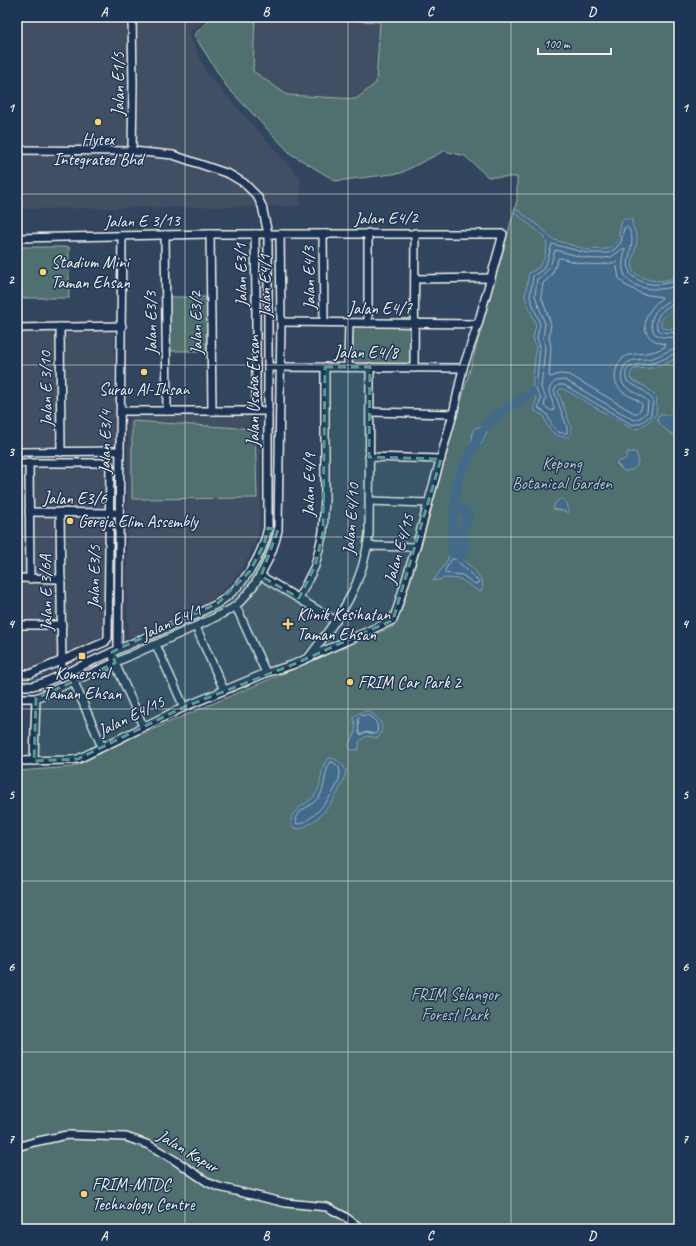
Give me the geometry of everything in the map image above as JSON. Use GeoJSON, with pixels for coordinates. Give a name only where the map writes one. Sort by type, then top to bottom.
{"type":"FeatureCollection","features":[{"type":"Feature","properties":{"kind":"street","name":"Jalan E1/5"},"geometry":{"type":"LineString","coordinates":[[132,17],[132,151]]}},
{"type":"Feature","properties":{"kind":"street","name":"Jalan Usaha Ehsan"},"geometry":{"type":"LineString","coordinates":[[17,150],[132,151],[173,155],[229,174],[249,188],[259,200],[264,213],[268,234],[268,528],[264,544],[250,571],[235,589],[218,603],[198,614],[38,685],[17,686]]}},
{"type":"Feature","properties":{"kind":"street"},"geometry":{"type":"LineString","coordinates":[[368,233],[368,323]]}},
{"type":"Feature","properties":{"kind":"street"},"geometry":{"type":"LineString","coordinates":[[414,368],[415,233]]}},
{"type":"Feature","properties":{"kind":"street","name":"Jalan E3/2"},"geometry":{"type":"LineString","coordinates":[[210,234],[212,411]]}},
{"type":"Feature","properties":{"kind":"street","name":"Jalan E3/1"},"geometry":{"type":"LineString","coordinates":[[254,234],[256,297],[256,411]]}},
{"type":"Feature","properties":{"kind":"street","name":"Jalan E4/2"},"geometry":{"type":"LineString","coordinates":[[268,234],[503,234]]}},
{"type":"Feature","properties":{"kind":"street","name":"Jalan E 3/13"},"geometry":{"type":"LineString","coordinates":[[17,238],[268,234]]}},
{"type":"Feature","properties":{"kind":"street","name":"Jalan E4/1"},"geometry":{"type":"LineString","coordinates":[[36,698],[196,627],[235,606],[261,576],[276,541],[278,530],[281,322],[280,234]]}},
{"type":"Feature","properties":{"kind":"street","name":"Jalan E4/3"},"geometry":{"type":"LineString","coordinates":[[323,234],[324,322]]}},
{"type":"Feature","properties":{"kind":"street","name":"Jalan E4/15"},"geometry":{"type":"LineString","coordinates":[[17,761],[74,760],[184,707],[266,673],[309,658],[393,620],[416,547],[453,414],[463,368],[478,324],[503,234]]}},
{"type":"Feature","properties":{"kind":"street","name":"Jalan E3/3"},"geometry":{"type":"LineString","coordinates":[[165,235],[168,411]]}},
{"type":"Feature","properties":{"kind":"street","name":"Jalan E3/4"},"geometry":{"type":"LineString","coordinates":[[122,236],[120,513],[115,663],[143,726]]}},
{"type":"Feature","properties":{"kind":"street"},"geometry":{"type":"LineString","coordinates":[[414,278],[491,278]]}},
{"type":"Feature","properties":{"kind":"street","name":"Jalan E4/7"},"geometry":{"type":"LineString","coordinates":[[281,322],[478,324]]}},
{"type":"Feature","properties":{"kind":"street"},"geometry":{"type":"LineString","coordinates":[[348,367],[349,323]]}},
{"type":"Feature","properties":{"kind":"street"},"geometry":{"type":"LineString","coordinates":[[17,328],[122,326]]}},
{"type":"Feature","properties":{"kind":"street","name":"Jalan E 3/10"},"geometry":{"type":"LineString","coordinates":[[60,327],[61,452]]}},
{"type":"Feature","properties":{"kind":"street","name":"Jalan E4/8"},"geometry":{"type":"LineString","coordinates":[[268,367],[463,368]]}},
{"type":"Feature","properties":{"kind":"street","name":"Jalan E4/9"},"geometry":{"type":"LineString","coordinates":[[298,598],[315,566],[323,532],[325,499],[325,367]]}},
{"type":"Feature","properties":{"kind":"street","name":"Jalan E4/10"},"geometry":{"type":"LineString","coordinates":[[309,658],[346,607],[365,561],[368,546],[370,367]]}},
{"type":"Feature","properties":{"kind":"street"},"geometry":{"type":"LineString","coordinates":[[121,411],[268,411]]}},
{"type":"Feature","properties":{"kind":"street"},"geometry":{"type":"LineString","coordinates":[[370,412],[453,414]]}},
{"type":"Feature","properties":{"kind":"street"},"geometry":{"type":"LineString","coordinates":[[17,452],[120,451]]}},
{"type":"Feature","properties":{"kind":"street"},"geometry":{"type":"LineString","coordinates":[[370,457],[441,458]]}},
{"type":"Feature","properties":{"kind":"street"},"geometry":{"type":"LineString","coordinates":[[17,463],[29,462],[30,578]]}},
{"type":"Feature","properties":{"kind":"street","name":"Jalan E3/5"},"geometry":{"type":"LineString","coordinates":[[29,462],[106,463],[110,466],[108,638],[105,642],[62,662]]}},
{"type":"Feature","properties":{"kind":"street"},"geometry":{"type":"LineString","coordinates":[[369,501],[428,503]]}},
{"type":"Feature","properties":{"kind":"street","name":"Jalan E3/6"},"geometry":{"type":"LineString","coordinates":[[30,512],[120,513]]}},
{"type":"Feature","properties":{"kind":"street","name":"Jalan E 3/6A"},"geometry":{"type":"LineString","coordinates":[[60,512],[62,674]]}},
{"type":"Feature","properties":{"kind":"street"},"geometry":{"type":"LineString","coordinates":[[268,528],[278,530]]}},
{"type":"Feature","properties":{"kind":"street"},"geometry":{"type":"LineString","coordinates":[[368,546],[416,547]]}},
{"type":"Feature","properties":{"kind":"street"},"geometry":{"type":"LineString","coordinates":[[261,576],[336,621]]}},
{"type":"Feature","properties":{"kind":"street"},"geometry":{"type":"LineString","coordinates":[[17,578],[61,579]]}},
{"type":"Feature","properties":{"kind":"street"},"geometry":{"type":"LineString","coordinates":[[235,606],[266,673]]}},
{"type":"Feature","properties":{"kind":"street"},"geometry":{"type":"LineString","coordinates":[[17,625],[62,625]]}},
{"type":"Feature","properties":{"kind":"street"},"geometry":{"type":"LineString","coordinates":[[196,627],[224,690]]}},
{"type":"Feature","properties":{"kind":"street"},"geometry":{"type":"LineString","coordinates":[[156,645],[184,707]]}},
{"type":"Feature","properties":{"kind":"street"},"geometry":{"type":"LineString","coordinates":[[17,674],[30,674],[62,662]]}},
{"type":"Feature","properties":{"kind":"street"},"geometry":{"type":"LineString","coordinates":[[74,682],[102,747]]}},
{"type":"Feature","properties":{"kind":"street"},"geometry":{"type":"LineString","coordinates":[[17,698],[36,698],[34,761]]}},
{"type":"Feature","properties":{"kind":"street","name":"Jalan Kapur"},"geometry":{"type":"LineString","coordinates":[[17,1147],[67,1135],[114,1136],[134,1139],[153,1147],[176,1160],[208,1183],[286,1203],[327,1207],[344,1216],[362,1229]]}},
{"type":"Feature","properties":{"kind":"highlighted area"},"geometry":{"type":"Polygon","coordinates":[[[325,367],[370,367],[369,457],[441,459],[393,620],[292,665],[184,707],[78,759],[34,761],[36,698],[115,663],[112,652],[218,603],[250,571],[264,544],[268,528],[278,530],[261,576],[299,598],[315,566],[323,532],[325,367]]]}},
{"type":"Feature","properties":{"kind":"shaded area"},"geometry":{"type":"Polygon","coordinates":[[[17,17],[210,17],[188,32],[208,75],[301,179],[300,206],[17,209],[17,17]]]}},
{"type":"Feature","properties":{"kind":"shaded area"},"geometry":{"type":"Polygon","coordinates":[[[255,17],[381,22],[376,83],[356,99],[287,95],[253,71],[255,17]]]}},
{"type":"Feature","properties":{"kind":"shaded area"},"geometry":{"type":"Polygon","coordinates":[[[65,321],[65,333],[114,332],[115,445],[17,446],[17,322],[65,321]]]}},
{"type":"Feature","properties":{"kind":"shaded area"},"geometry":{"type":"Polygon","coordinates":[[[133,414],[250,414],[250,428],[260,429],[260,504],[259,529],[256,542],[240,572],[227,587],[207,602],[128,638],[128,423],[129,418],[133,414]]]}},
{"type":"Feature","properties":{"kind":"shaded area"},"geometry":{"type":"Polygon","coordinates":[[[17,458],[111,458],[116,462],[112,644],[31,680],[17,680],[17,458]]]}},
{"type":"Feature","properties":{"kind":"shaded area","name":"Klinik Kesihatan Taman Ehsan"},"geometry":{"type":"Polygon","coordinates":[[[264,583],[327,620],[328,628],[296,658],[268,668],[241,606],[259,585],[264,583]]]}},
{"type":"Feature","properties":{"kind":"green space"},"geometry":{"type":"Polygon","coordinates":[[[211,17],[255,17],[253,71],[287,95],[356,99],[376,83],[380,22],[282,17],[679,17],[679,1229],[17,1229],[17,771],[73,767],[143,732],[144,733],[394,626],[421,546],[517,200],[517,177],[488,177],[465,156],[444,151],[401,173],[336,181],[291,154],[227,87],[194,35],[211,17]]]}},
{"type":"Feature","properties":{"kind":"green space","name":"Stadium Mini Taman Ehsan"},"geometry":{"type":"Polygon","coordinates":[[[17,247],[69,247],[69,298],[17,298],[17,247]]]}},
{"type":"Feature","properties":{"kind":"green space"},"geometry":{"type":"Polygon","coordinates":[[[166,297],[211,297],[212,351],[167,351],[166,297]]]}},
{"type":"Feature","properties":{"kind":"green space"},"geometry":{"type":"Polygon","coordinates":[[[349,323],[414,323],[414,368],[348,367],[349,323]]]}},
{"type":"Feature","properties":{"kind":"green space"},"geometry":{"type":"Polygon","coordinates":[[[132,421],[255,429],[257,498],[132,499],[132,421]]]}},
{"type":"Feature","properties":{"kind":"water"},"geometry":{"type":"Polygon","coordinates":[[[515,208],[545,231],[552,239],[587,250],[607,249],[613,246],[618,240],[622,219],[632,219],[632,225],[637,240],[632,268],[633,272],[644,278],[657,281],[669,279],[679,273],[679,306],[663,317],[661,327],[667,329],[679,328],[679,356],[653,368],[634,369],[631,372],[630,379],[646,387],[657,398],[656,414],[640,428],[635,429],[629,427],[564,389],[560,389],[558,391],[571,426],[571,435],[569,437],[560,436],[552,432],[545,421],[544,416],[535,411],[534,405],[537,399],[532,392],[536,346],[533,337],[536,325],[525,297],[529,273],[538,268],[544,259],[547,245],[544,236],[514,212],[515,208]]]}},
{"type":"Feature","properties":{"kind":"water"},"geometry":{"type":"Polygon","coordinates":[[[659,415],[672,415],[679,417],[679,439],[660,424],[657,419],[659,415]]]}},
{"type":"Feature","properties":{"kind":"water"},"geometry":{"type":"Polygon","coordinates":[[[493,418],[482,443],[471,452],[473,430],[482,426],[493,418]]]}},
{"type":"Feature","properties":{"kind":"water"},"geometry":{"type":"Polygon","coordinates":[[[627,452],[636,452],[638,463],[632,470],[624,471],[616,463],[626,459],[627,452]]]}},
{"type":"Feature","properties":{"kind":"water"},"geometry":{"type":"Polygon","coordinates":[[[560,499],[563,499],[567,504],[569,512],[567,513],[553,509],[555,503],[560,499]]]}},
{"type":"Feature","properties":{"kind":"water"},"geometry":{"type":"Polygon","coordinates":[[[451,551],[467,563],[478,574],[483,586],[481,591],[478,591],[460,579],[446,578],[433,581],[446,563],[451,551]]]}},
{"type":"Feature","properties":{"kind":"water"},"geometry":{"type":"Polygon","coordinates":[[[367,711],[375,716],[380,722],[382,729],[381,734],[378,738],[366,736],[359,742],[358,750],[351,750],[349,745],[355,732],[354,718],[357,714],[367,711]]]}},
{"type":"Feature","properties":{"kind":"water"},"geometry":{"type":"Polygon","coordinates":[[[329,758],[335,759],[339,762],[346,771],[340,788],[323,813],[308,825],[300,829],[294,828],[291,823],[291,818],[298,809],[318,791],[323,766],[329,758]]]}},
{"type":"Feature","properties":{"kind":"waterway"},"geometry":{"type":"LineString","coordinates":[[486,427],[493,418],[532,392]]}},
{"type":"Feature","properties":{"kind":"waterway"},"geometry":{"type":"LineString","coordinates":[[453,553],[452,531],[457,485],[459,476],[476,443]]}},
{"type":"Feature","properties":{"kind":"waterway"},"geometry":{"type":"LineString","coordinates":[[454,508],[465,511],[468,516],[462,533],[464,546],[460,558]]}},
{"type":"Feature","properties":{"kind":"place","name":"Hytex Integrated Bhd"},"geometry":{"type":"Point","coordinates":[98,122]}},
{"type":"Feature","properties":{"kind":"place","name":"Stadium Mini Taman Ehsan"},"geometry":{"type":"Point","coordinates":[43,272]}},
{"type":"Feature","properties":{"kind":"place","name":"Surau Al-Ihsan"},"geometry":{"type":"Point","coordinates":[144,372]}},
{"type":"Feature","properties":{"kind":"place","name":"Gereja Elim Assembly"},"geometry":{"type":"Point","coordinates":[70,521]}},
{"type":"Feature","properties":{"kind":"place","name":"Klinik Kesihatan Taman Ehsan"},"geometry":{"type":"Point","coordinates":[288,624]}},
{"type":"Feature","properties":{"kind":"place","name":"Komersial Taman Ehsan"},"geometry":{"type":"Point","coordinates":[82,656]}},
{"type":"Feature","properties":{"kind":"place","name":"FRIM Car Park 2"},"geometry":{"type":"Point","coordinates":[350,682]}},
{"type":"Feature","properties":{"kind":"place","name":"FRIM-MTDC Technology Centre"},"geometry":{"type":"Point","coordinates":[84,1194]}},
{"type":"Feature","properties":{"kind":"park label","name":"Kepong Botanical Garden"},"geometry":{"type":"Point","coordinates":[562,473]}},
{"type":"Feature","properties":{"kind":"park label","name":"FRIM Selangor Forest Park"},"geometry":{"type":"Point","coordinates":[455,1004]}}]}
